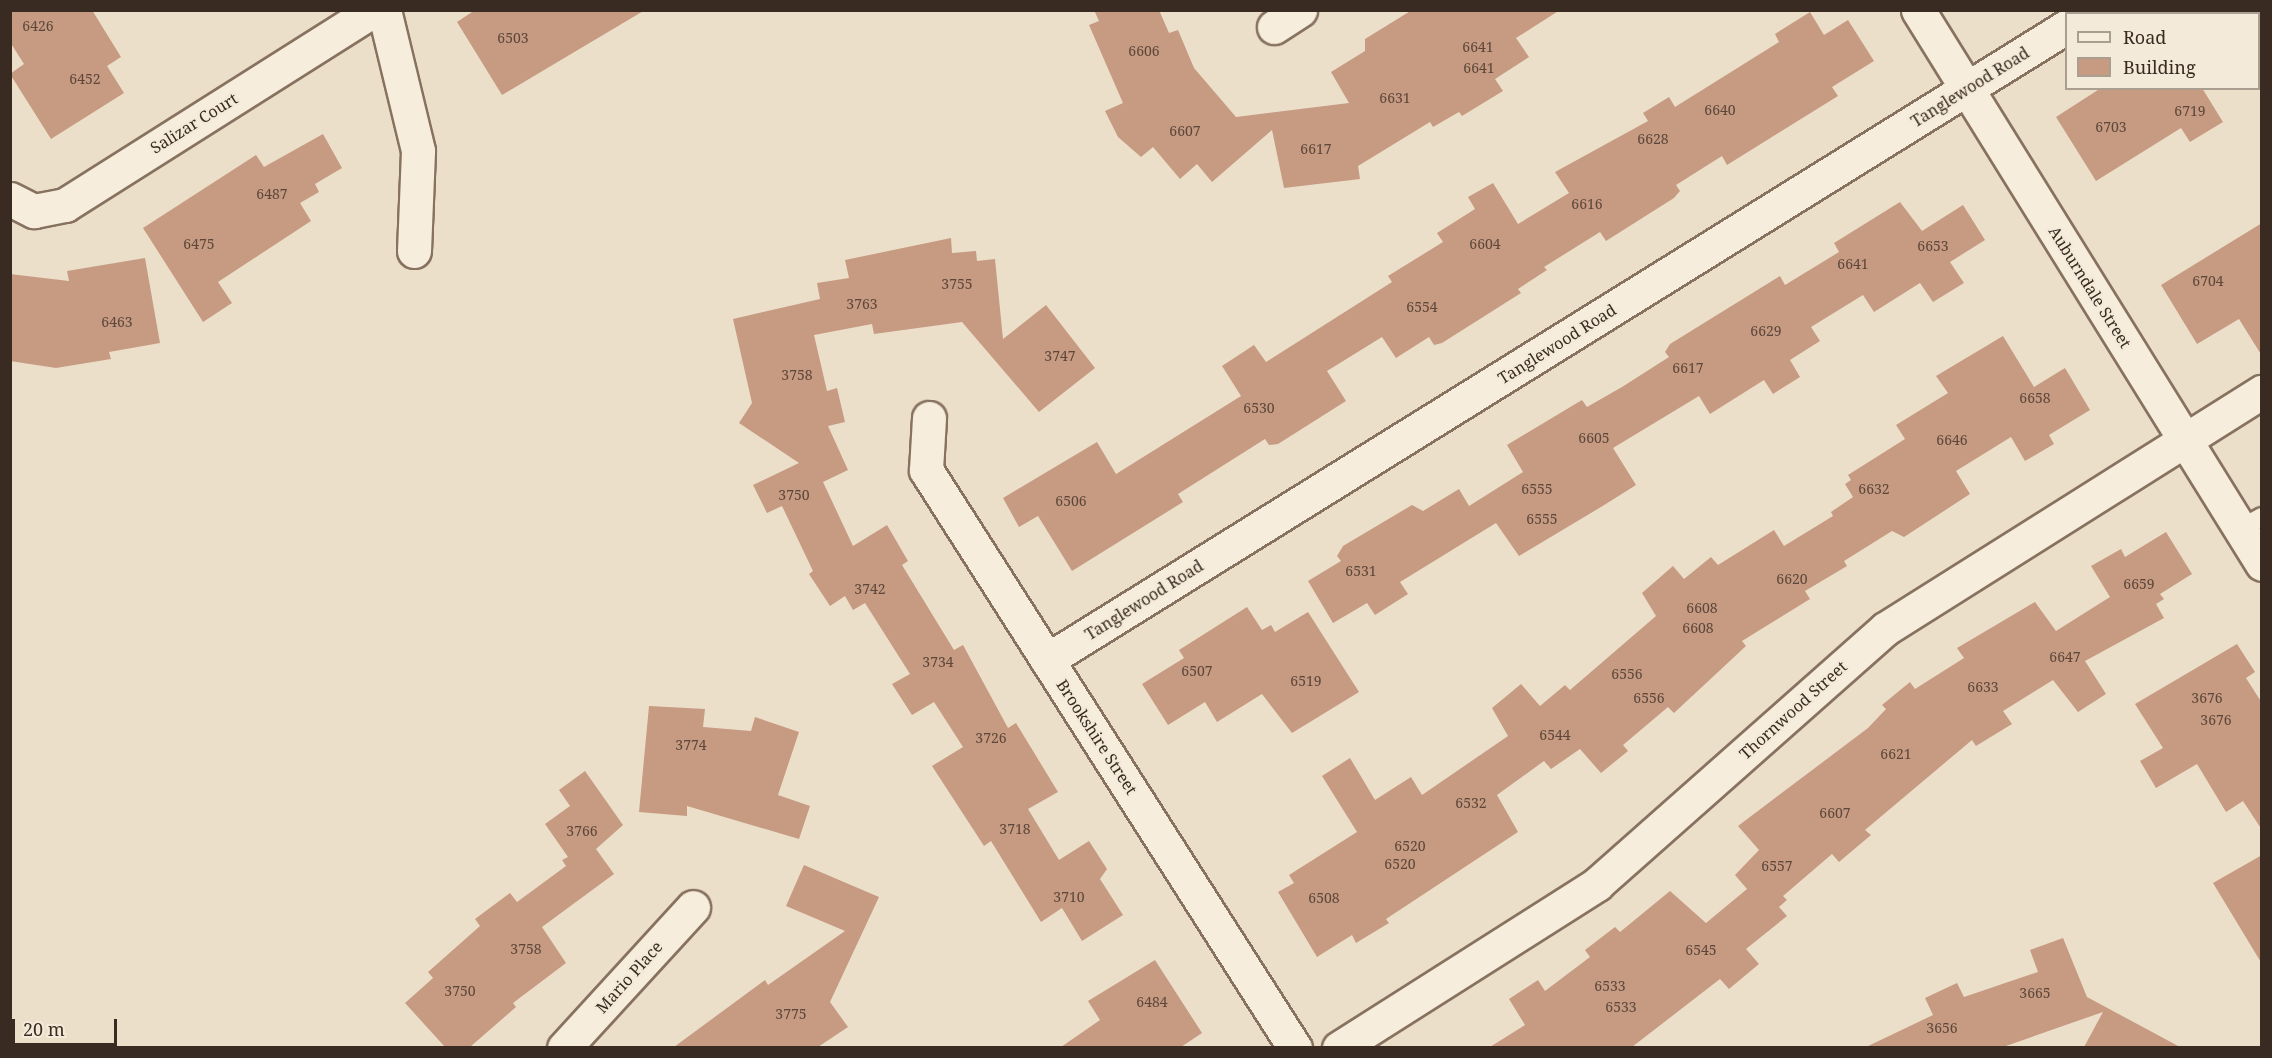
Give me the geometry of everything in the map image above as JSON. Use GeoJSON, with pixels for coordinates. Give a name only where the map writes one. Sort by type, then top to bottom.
{"type":"FeatureCollection","features":[{"type":"Feature","properties":{"kind":"street","name":"Salizar Court"},"geometry":{"type":"LineString","coordinates":[[10,199],[34,211],[65,205],[373,10]]}},
{"type":"Feature","properties":{"kind":"street"},"geometry":{"type":"LineString","coordinates":[[384,10],[418,151],[414,251]]}},
{"type":"Feature","properties":{"kind":"street","name":"Auburndale Street"},"geometry":{"type":"LineString","coordinates":[[1918,10],[2184,439],[2251,523],[2262,564]]}},
{"type":"Feature","properties":{"kind":"street","name":"Tanglewood Road"},"geometry":{"type":"LineString","coordinates":[[1047,660],[2065,28]]}},
{"type":"Feature","properties":{"kind":"street","name":"Thornwood Street"},"geometry":{"type":"LineString","coordinates":[[1339,1047],[1597,884],[1885,629],[2262,392]]}},
{"type":"Feature","properties":{"kind":"street","name":"Brookshire Street"},"geometry":{"type":"LineString","coordinates":[[929,418],[926,470],[1295,1047]]}},
{"type":"Feature","properties":{"kind":"street","name":"Mario Place"},"geometry":{"type":"LineString","coordinates":[[564,1047],[693,906]]}},
{"type":"Feature","properties":{"kind":"building"},"geometry":{"type":"Polygon","coordinates":[[[10,10],[92,10],[121,57],[107,66],[124,93],[51,139],[10,74],[24,64],[10,42],[10,10]]]}},
{"type":"Feature","properties":{"kind":"building"},"geometry":{"type":"Polygon","coordinates":[[[475,10],[645,10],[502,95],[457,22],[475,10]]]}},
{"type":"Feature","properties":{"kind":"building"},"geometry":{"type":"Polygon","coordinates":[[[1094,10],[1159,10],[1169,33],[1178,30],[1194,68],[1236,117],[1349,103],[1331,72],[1365,51],[1365,39],[1412,10],[1560,10],[1516,38],[1529,57],[1495,79],[1503,91],[1462,116],[1459,112],[1433,127],[1430,122],[1358,166],[1360,179],[1284,188],[1272,130],[1212,182],[1197,164],[1180,179],[1153,147],[1141,157],[1118,137],[1105,111],[1123,103],[1089,25],[1099,21],[1094,10]]]}},
{"type":"Feature","properties":{"kind":"building"},"geometry":{"type":"Polygon","coordinates":[[[1810,12],[1824,35],[1848,20],[1874,61],[1832,87],[1838,96],[1727,165],[1722,156],[1676,185],[1680,191],[1674,198],[1606,241],[1600,232],[1544,267],[1547,270],[1518,289],[1521,293],[1442,343],[1434,345],[1429,337],[1396,358],[1382,337],[1327,371],[1346,401],[1278,444],[1269,445],[1265,439],[1178,494],[1183,502],[1072,571],[1038,516],[1019,527],[1003,498],[1097,442],[1116,474],[1241,396],[1222,366],[1254,345],[1266,362],[1392,282],[1388,276],[1443,242],[1437,233],[1475,209],[1468,197],[1493,183],[1518,224],[1569,193],[1555,172],[1648,121],[1643,113],[1669,97],[1675,107],[1779,42],[1775,34],[1810,12]]]}},
{"type":"Feature","properties":{"kind":"building"},"geometry":{"type":"Polygon","coordinates":[[[2098,90],[2203,90],[2223,122],[2190,142],[2181,128],[2096,181],[2056,117],[2098,90]]]}},
{"type":"Feature","properties":{"kind":"building"},"geometry":{"type":"Polygon","coordinates":[[[323,134],[342,168],[315,184],[319,192],[300,203],[311,221],[218,282],[232,303],[203,322],[143,228],[256,155],[264,167],[323,134]]]}},
{"type":"Feature","properties":{"kind":"building"},"geometry":{"type":"Polygon","coordinates":[[[1900,202],[1922,231],[1963,205],[1985,240],[1950,262],[1964,283],[1933,302],[1920,283],[1874,312],[1863,295],[1811,327],[1820,341],[1790,360],[1800,377],[1773,394],[1764,380],[1710,414],[1699,396],[1613,448],[1636,485],[1601,507],[1519,556],[1496,523],[1400,582],[1408,594],[1375,615],[1367,603],[1333,623],[1308,581],[1341,561],[1337,556],[1343,546],[1412,505],[1423,511],[1459,489],[1469,506],[1523,472],[1507,445],[1582,400],[1587,407],[1622,387],[1669,357],[1665,352],[1670,344],[1780,276],[1785,285],[1839,252],[1834,243],[1900,202]]]}},
{"type":"Feature","properties":{"kind":"building"},"geometry":{"type":"Polygon","coordinates":[[[2262,223],[2262,356],[2239,319],[2197,344],[2161,285],[2262,223]]]}},
{"type":"Feature","properties":{"kind":"building"},"geometry":{"type":"Polygon","coordinates":[[[951,238],[952,253],[976,251],[977,261],[995,259],[1003,339],[1046,305],[1095,368],[1039,412],[962,322],[874,334],[872,324],[814,335],[827,391],[837,388],[845,422],[828,426],[848,470],[823,482],[853,546],[887,525],[908,561],[902,565],[954,650],[963,645],[1008,728],[1016,723],[1058,792],[1028,809],[1059,860],[1089,841],[1107,869],[1100,879],[1123,915],[1082,941],[1062,908],[1041,922],[991,841],[984,846],[932,766],[963,747],[934,702],[912,715],[892,684],[910,674],[865,603],[853,610],[845,596],[830,606],[809,574],[813,571],[782,506],[767,513],[753,485],[799,463],[739,423],[752,403],[733,319],[820,299],[817,283],[849,278],[845,260],[951,238]]]}},
{"type":"Feature","properties":{"kind":"building"},"geometry":{"type":"Polygon","coordinates":[[[145,258],[160,343],[109,352],[111,359],[56,368],[10,361],[10,274],[69,281],[67,271],[145,258]]]}},
{"type":"Feature","properties":{"kind":"building"},"geometry":{"type":"Polygon","coordinates":[[[2003,336],[2034,387],[2065,368],[2090,410],[2049,435],[2054,444],[2025,461],[2011,437],[1956,471],[1970,494],[1904,537],[1892,531],[1844,561],[1847,566],[1805,591],[1810,599],[1742,641],[1746,646],[1674,713],[1668,707],[1623,745],[1628,751],[1601,773],[1580,749],[1551,769],[1544,761],[1497,795],[1518,832],[1386,919],[1389,923],[1356,943],[1352,935],[1317,957],[1278,892],[1294,883],[1289,875],[1357,832],[1322,776],[1350,758],[1375,800],[1411,777],[1422,795],[1508,736],[1492,708],[1521,684],[1540,706],[1565,685],[1570,690],[1656,616],[1642,593],[1673,566],[1684,579],[1711,557],[1718,565],[1774,530],[1784,546],[1833,516],[1831,512],[1853,497],[1845,484],[1851,480],[1848,475],[1905,439],[1896,425],[1948,393],[1936,376],[2003,336]]]}},
{"type":"Feature","properties":{"kind":"building"},"geometry":{"type":"Polygon","coordinates":[[[2166,532],[2192,574],[2160,594],[2164,599],[2156,604],[2164,618],[2085,661],[2106,694],[2078,712],[2053,680],[2003,711],[2012,724],[1976,746],[1972,740],[1865,830],[1871,835],[1839,862],[1832,854],[1783,896],[1787,900],[1779,907],[1787,916],[1746,949],[1759,964],[1729,989],[1720,979],[1632,1047],[1490,1047],[1525,1025],[1509,999],[1538,980],[1545,991],[1590,957],[1585,950],[1615,927],[1620,932],[1670,891],[1706,923],[1747,889],[1735,875],[1759,850],[1738,826],[1868,728],[1886,709],[1882,705],[1910,682],[1915,689],[1964,658],[1957,648],[2035,602],[2056,631],[2110,597],[2091,566],[2121,549],[2125,557],[2166,532]]]}},
{"type":"Feature","properties":{"kind":"building"},"geometry":{"type":"Polygon","coordinates":[[[1247,607],[1262,630],[1271,625],[1275,632],[1308,612],[1359,692],[1292,733],[1262,694],[1217,722],[1205,702],[1168,725],[1142,684],[1184,658],[1179,650],[1247,607]]]}},
{"type":"Feature","properties":{"kind":"building"},"geometry":{"type":"Polygon","coordinates":[[[2237,644],[2255,672],[2246,678],[2262,703],[2262,830],[2243,801],[2226,812],[2197,764],[2156,788],[2140,761],[2163,748],[2135,704],[2237,644]]]}},
{"type":"Feature","properties":{"kind":"building"},"geometry":{"type":"Polygon","coordinates":[[[649,706],[705,709],[703,727],[751,731],[755,717],[799,732],[778,795],[810,806],[799,839],[687,806],[687,816],[639,812],[649,706]]]}},
{"type":"Feature","properties":{"kind":"building"},"geometry":{"type":"Polygon","coordinates":[[[585,771],[623,825],[596,849],[614,874],[542,927],[566,963],[513,1003],[516,1007],[470,1047],[445,1047],[405,1003],[433,978],[428,972],[480,926],[475,919],[510,893],[517,902],[566,866],[562,860],[568,857],[545,824],[570,806],[559,790],[585,771]]]}},
{"type":"Feature","properties":{"kind":"building"},"geometry":{"type":"Polygon","coordinates":[[[2262,855],[2262,964],[2213,883],[2262,855]]]}},
{"type":"Feature","properties":{"kind":"building"},"geometry":{"type":"Polygon","coordinates":[[[804,865],[879,897],[830,1002],[848,1027],[818,1047],[674,1047],[765,980],[768,985],[845,931],[786,906],[804,865]]]}},
{"type":"Feature","properties":{"kind":"building"},"geometry":{"type":"Polygon","coordinates":[[[2063,938],[2087,997],[2180,1047],[2084,1047],[2103,1012],[2003,1047],[1866,1047],[1933,1015],[1925,998],[1957,983],[1964,997],[2038,972],[2030,950],[2063,938]]]}},
{"type":"Feature","properties":{"kind":"building"},"geometry":{"type":"Polygon","coordinates":[[[1155,960],[1202,1033],[1181,1047],[1061,1047],[1100,1020],[1088,1001],[1155,960]]]}}]}
